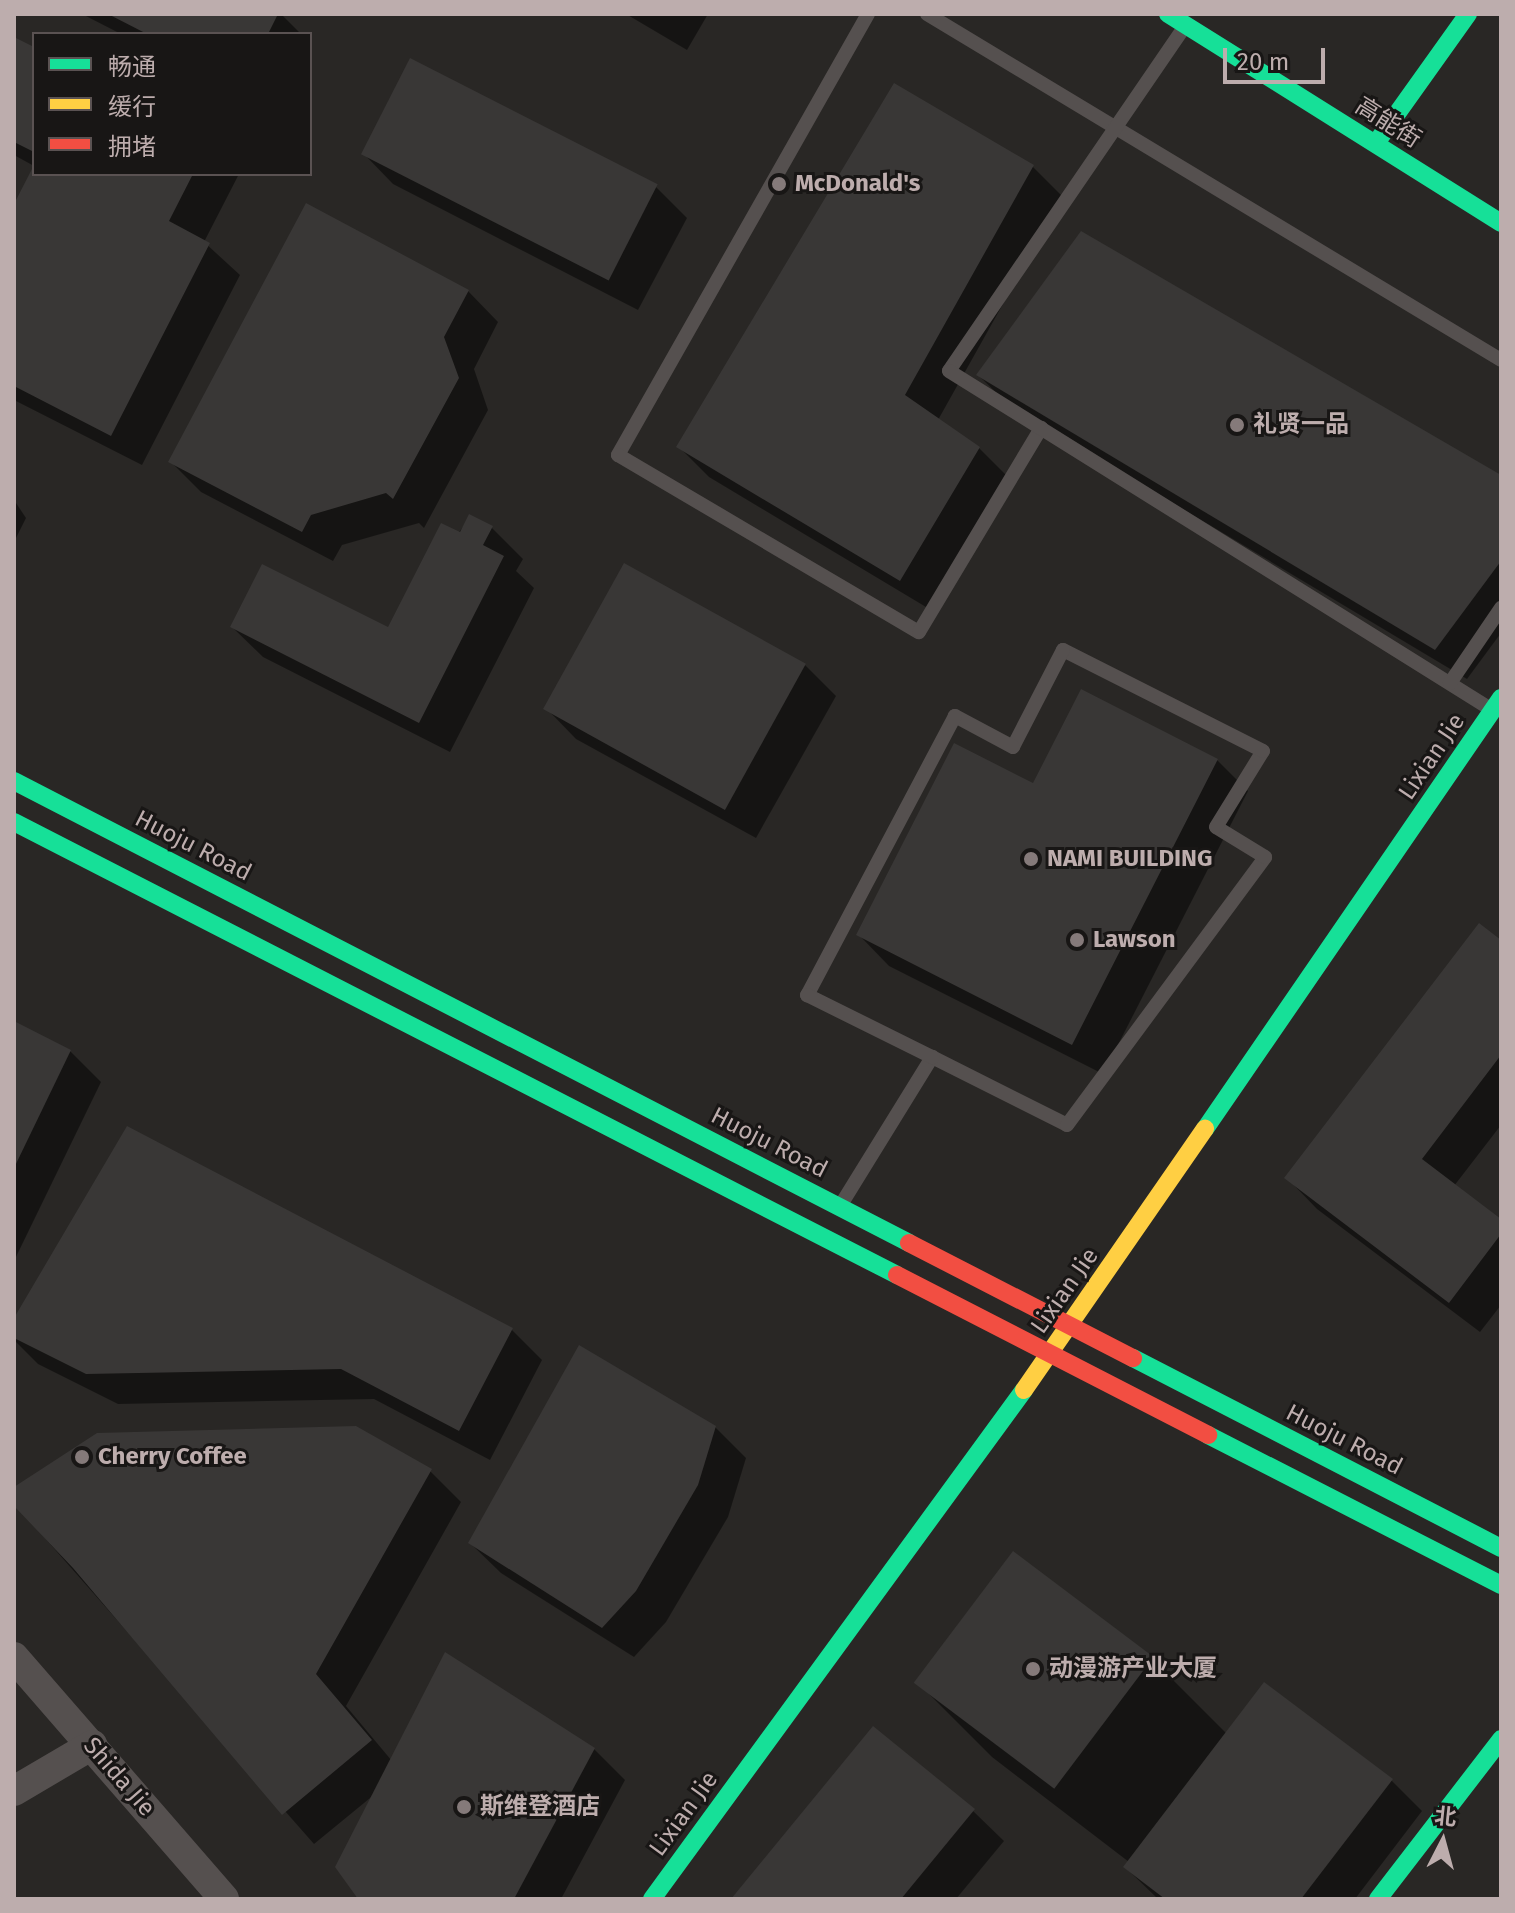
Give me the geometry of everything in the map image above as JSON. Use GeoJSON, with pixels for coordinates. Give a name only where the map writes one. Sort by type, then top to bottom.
{"type":"FeatureCollection","features":[{"type":"Feature","properties":{"kind":"street","name":"高能街"},"geometry":{"type":"LineString","coordinates":[[1168,14],[1501,223]]}},
{"type":"Feature","properties":{"kind":"street"},"geometry":{"type":"LineString","coordinates":[[1376,143],[1468,14]]}},
{"type":"Feature","properties":{"kind":"street","name":"Lixian Jie"},"geometry":{"type":"LineString","coordinates":[[652,1899],[1071,1326],[1497,704]]}},
{"type":"Feature","properties":{"kind":"street","name":"Huoju Road"},"geometry":{"type":"LineString","coordinates":[[14,781],[1501,1548]]}},
{"type":"Feature","properties":{"kind":"street"},"geometry":{"type":"LineString","coordinates":[[14,822],[1501,1585]]}},
{"type":"Feature","properties":{"kind":"street","name":"Shida Jie"},"geometry":{"type":"LineString","coordinates":[[14,1657],[224,1899]]}},
{"type":"Feature","properties":{"kind":"street"},"geometry":{"type":"LineString","coordinates":[[1378,1899],[1501,1739]]}},
{"type":"Feature","properties":{"kind":"street"},"geometry":{"type":"LineString","coordinates":[[14,1791],[92,1745]]}},
{"type":"Feature","properties":{"kind":"lane"},"geometry":{"type":"LineString","coordinates":[[868,14],[618,455],[919,632],[1041,428]]}},
{"type":"Feature","properties":{"kind":"lane"},"geometry":{"type":"LineString","coordinates":[[927,14],[1501,360]]}},
{"type":"Feature","properties":{"kind":"lane"},"geometry":{"type":"LineString","coordinates":[[1186,25],[949,371],[1450,683],[1497,704]]}},
{"type":"Feature","properties":{"kind":"lane"},"geometry":{"type":"LineString","coordinates":[[1450,683],[1501,608]]}},
{"type":"Feature","properties":{"kind":"lane"},"geometry":{"type":"LineString","coordinates":[[1063,650],[1263,751],[1216,827],[1265,857],[1067,1125],[932,1057],[807,995],[955,716],[1013,747],[1063,650]]}},
{"type":"Feature","properties":{"kind":"lane"},"geometry":{"type":"LineString","coordinates":[[840,1207],[932,1057]]}},
{"type":"Feature","properties":{"kind":"shaded area"},"geometry":{"type":"Polygon","coordinates":[[[14,14],[1501,14],[1501,1899],[14,1899],[14,14]]]}},
{"type":"Feature","properties":{"kind":"building"},"geometry":{"type":"Polygon","coordinates":[[[108,14],[278,14],[269,32],[143,32],[108,14]]]}},
{"type":"Feature","properties":{"kind":"building"},"geometry":{"type":"Polygon","coordinates":[[[14,37],[32,46],[32,151],[14,142],[14,37]]]}},
{"type":"Feature","properties":{"kind":"building"},"geometry":{"type":"Polygon","coordinates":[[[410,58],[658,184],[609,280],[361,154],[410,58]]]}},
{"type":"Feature","properties":{"kind":"building"},"geometry":{"type":"Polygon","coordinates":[[[894,83],[1034,165],[905,395],[980,447],[900,581],[676,447],[894,83]]]}},
{"type":"Feature","properties":{"kind":"building"},"geometry":{"type":"Polygon","coordinates":[[[32,169],[32,176],[192,176],[169,221],[210,243],[111,436],[14,386],[14,204],[32,169]]]}},
{"type":"Feature","properties":{"kind":"building"},"geometry":{"type":"Polygon","coordinates":[[[306,203],[469,290],[444,337],[459,378],[393,499],[386,493],[311,515],[302,532],[168,462],[306,203]]]}},
{"type":"Feature","properties":{"kind":"building","name":"礼贤一品"},"geometry":{"type":"Polygon","coordinates":[[[1081,231],[1501,475],[1501,561],[1435,650],[976,375],[1081,231]]]}},
{"type":"Feature","properties":{"kind":"building"},"geometry":{"type":"Polygon","coordinates":[[[469,514],[493,526],[483,545],[504,556],[419,723],[230,627],[262,564],[388,627],[441,523],[460,532],[469,514]]]}},
{"type":"Feature","properties":{"kind":"building"},"geometry":{"type":"Polygon","coordinates":[[[624,563],[806,664],[725,810],[543,709],[624,563]]]}},
{"type":"Feature","properties":{"kind":"building","name":"NAMI BUILDING"},"geometry":{"type":"Polygon","coordinates":[[[1081,689],[1218,759],[1072,1045],[856,935],[954,743],[1033,783],[1081,689]]]}},
{"type":"Feature","properties":{"kind":"building"},"geometry":{"type":"Polygon","coordinates":[[[1479,923],[1501,940],[1501,1055],[1422,1159],[1501,1219],[1501,1234],[1449,1303],[1284,1178],[1479,923]]]}},
{"type":"Feature","properties":{"kind":"building"},"geometry":{"type":"Polygon","coordinates":[[[14,1021],[71,1050],[14,1168],[14,1021]]]}},
{"type":"Feature","properties":{"kind":"building"},"geometry":{"type":"Polygon","coordinates":[[[127,1126],[513,1328],[459,1431],[341,1369],[86,1374],[14,1338],[14,1318],[127,1126]]]}},
{"type":"Feature","properties":{"kind":"building"},"geometry":{"type":"Polygon","coordinates":[[[579,1345],[716,1426],[698,1485],[636,1591],[602,1628],[468,1543],[579,1345]]]}},
{"type":"Feature","properties":{"kind":"building"},"geometry":{"type":"Polygon","coordinates":[[[356,1426],[432,1469],[316,1674],[372,1740],[282,1815],[73,1568],[14,1506],[14,1487],[97,1433],[356,1426]]]}},
{"type":"Feature","properties":{"kind":"building","name":"动漫游产业大厦"},"geometry":{"type":"Polygon","coordinates":[[[1013,1551],[1154,1657],[1054,1789],[914,1683],[1013,1551]]]}},
{"type":"Feature","properties":{"kind":"building","name":"斯维登酒店"},"geometry":{"type":"Polygon","coordinates":[[[445,1652],[595,1748],[514,1899],[358,1899],[335,1867],[445,1652]]]}},
{"type":"Feature","properties":{"kind":"building"},"geometry":{"type":"Polygon","coordinates":[[[1264,1682],[1393,1779],[1301,1899],[1165,1899],[1123,1867],[1264,1682]]]}},
{"type":"Feature","properties":{"kind":"building"},"geometry":{"type":"Polygon","coordinates":[[[873,1726],[975,1809],[901,1899],[731,1899],[873,1726]]]}},
{"type":"Feature","properties":{"kind":"traffic: fast"},"geometry":{"type":"LineString","coordinates":[[1168,14],[1501,223]]}},
{"type":"Feature","properties":{"kind":"traffic: fast"},"geometry":{"type":"LineString","coordinates":[[1376,143],[1468,14]]}},
{"type":"Feature","properties":{"kind":"traffic: fast"},"geometry":{"type":"LineString","coordinates":[[1205,1129],[1501,698]]}},
{"type":"Feature","properties":{"kind":"traffic: fast"},"geometry":{"type":"LineString","coordinates":[[14,781],[909,1243]]}},
{"type":"Feature","properties":{"kind":"traffic: fast"},"geometry":{"type":"LineString","coordinates":[[14,822],[897,1275]]}},
{"type":"Feature","properties":{"kind":"traffic: fast"},"geometry":{"type":"LineString","coordinates":[[1133,1358],[1501,1548]]}},
{"type":"Feature","properties":{"kind":"traffic: fast"},"geometry":{"type":"LineString","coordinates":[[652,1899],[1024,1390]]}},
{"type":"Feature","properties":{"kind":"traffic: fast"},"geometry":{"type":"LineString","coordinates":[[1208,1435],[1501,1585]]}},
{"type":"Feature","properties":{"kind":"traffic: fast"},"geometry":{"type":"LineString","coordinates":[[1378,1899],[1501,1739]]}},
{"type":"Feature","properties":{"kind":"traffic: slow"},"geometry":{"type":"LineString","coordinates":[[1024,1390],[1205,1129]]}},
{"type":"Feature","properties":{"kind":"traffic: jam"},"geometry":{"type":"LineString","coordinates":[[909,1243],[1133,1358]]}},
{"type":"Feature","properties":{"kind":"traffic: jam"},"geometry":{"type":"LineString","coordinates":[[897,1275],[1208,1435]]}},
{"type":"Feature","properties":{"kind":"place","name":"McDonald's"},"geometry":{"type":"Point","coordinates":[779,184]}},
{"type":"Feature","properties":{"kind":"place","name":"礼贤一品"},"geometry":{"type":"Point","coordinates":[1237,425]}},
{"type":"Feature","properties":{"kind":"place","name":"NAMI BUILDING"},"geometry":{"type":"Point","coordinates":[1031,859]}},
{"type":"Feature","properties":{"kind":"place","name":"Lawson"},"geometry":{"type":"Point","coordinates":[1077,940]}},
{"type":"Feature","properties":{"kind":"place","name":"Cherry Coffee"},"geometry":{"type":"Point","coordinates":[82,1457]}},
{"type":"Feature","properties":{"kind":"place","name":"动漫游产业大厦"},"geometry":{"type":"Point","coordinates":[1033,1669]}},
{"type":"Feature","properties":{"kind":"place","name":"斯维登酒店"},"geometry":{"type":"Point","coordinates":[464,1807]}}]}
